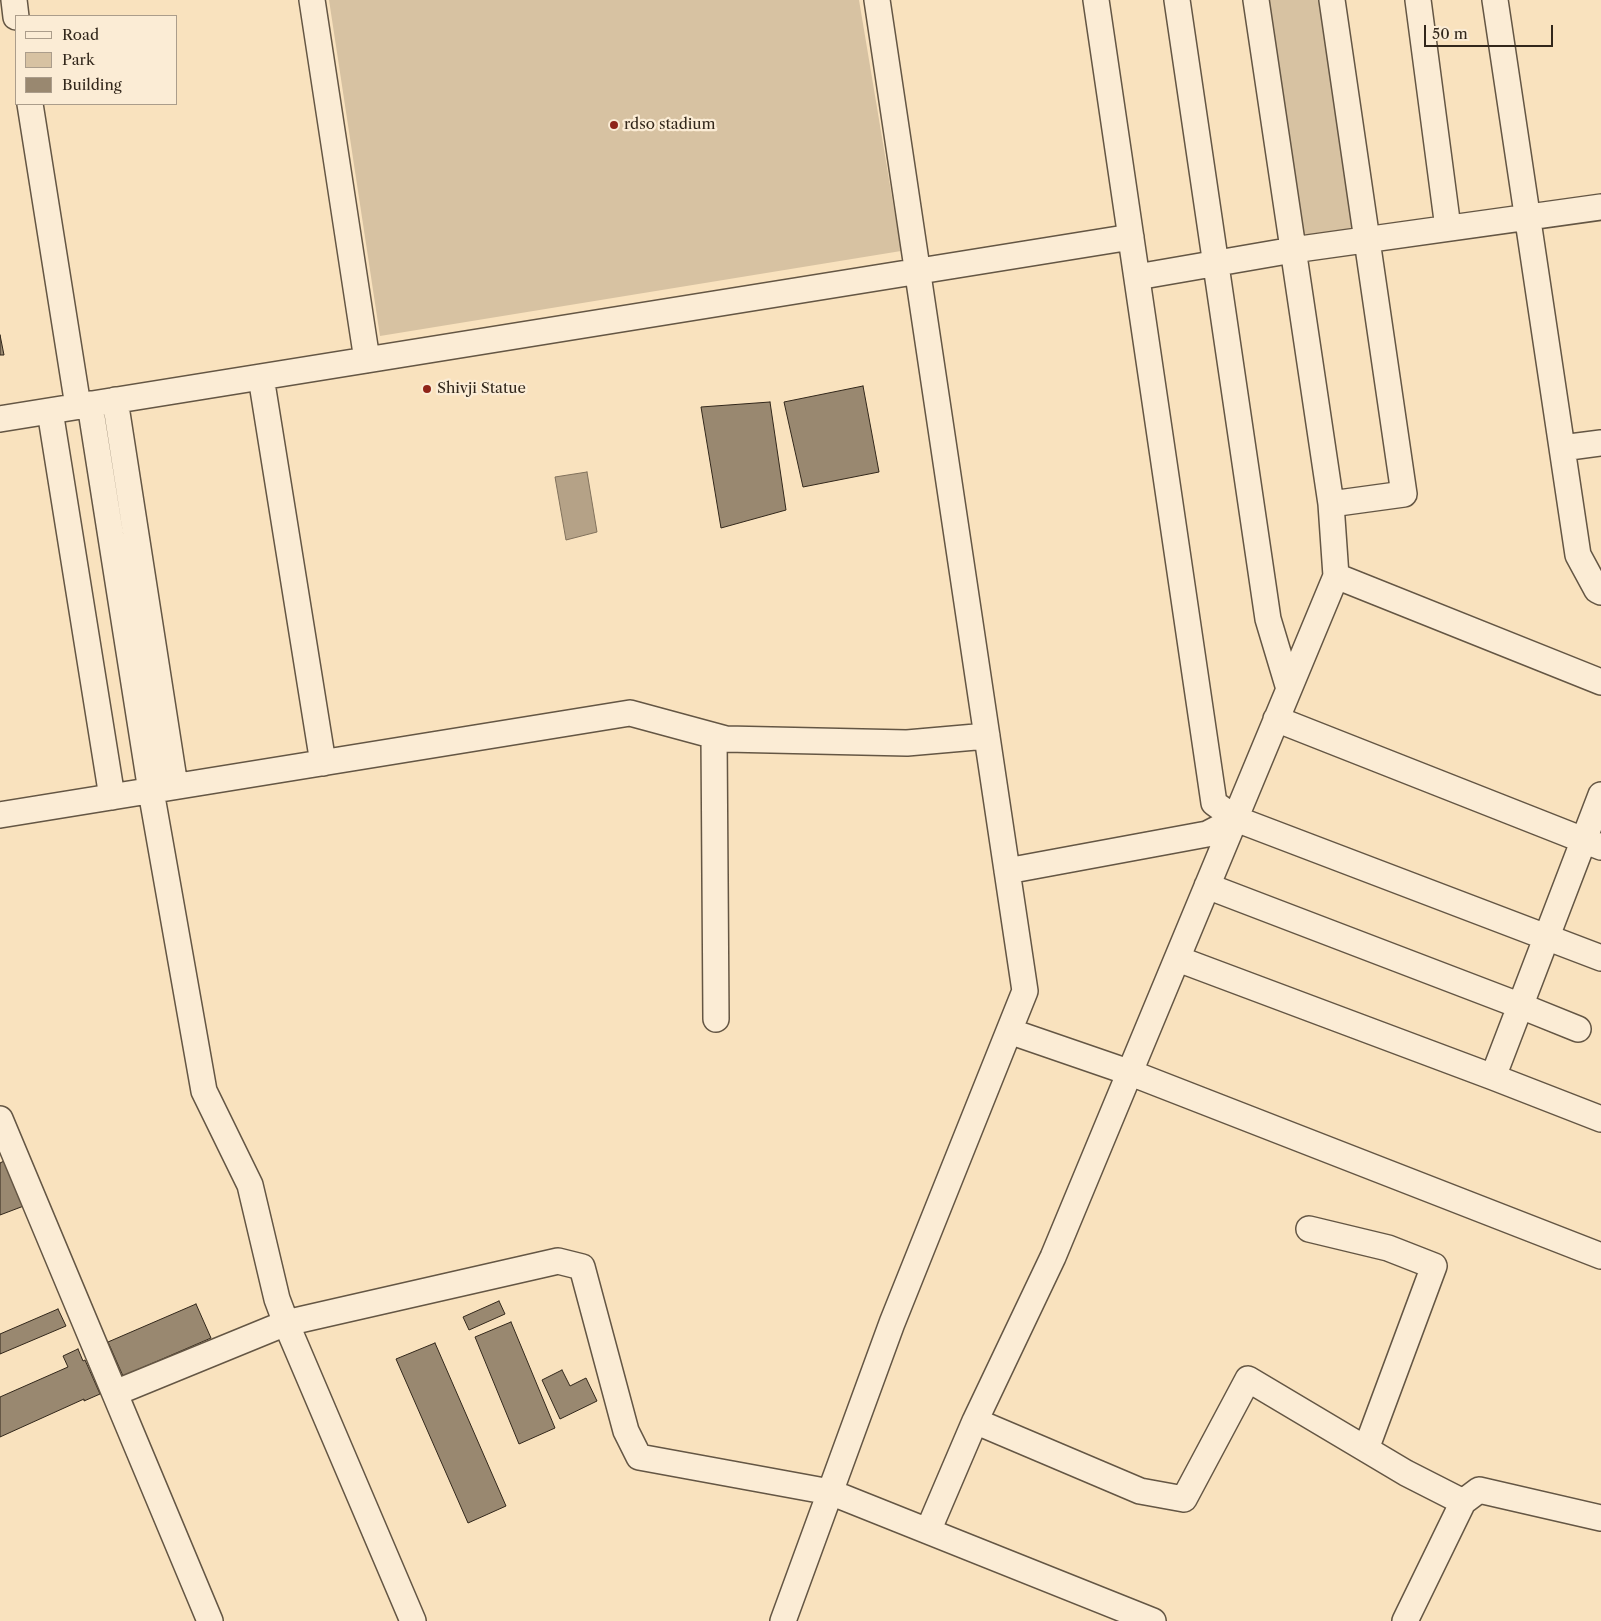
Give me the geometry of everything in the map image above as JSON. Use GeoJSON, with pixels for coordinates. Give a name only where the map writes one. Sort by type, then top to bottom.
{"type":"FeatureCollection","features":[{"type":"Feature","properties":{"kind":"street"},"geometry":{"type":"LineString","coordinates":[[14,0],[16,15]]}},
{"type":"Feature","properties":{"kind":"street"},"geometry":{"type":"LineString","coordinates":[[312,0],[367,360]]}},
{"type":"Feature","properties":{"kind":"street"},"geometry":{"type":"LineString","coordinates":[[783,1621],[892,1323],[1025,991],[877,0]]}},
{"type":"Feature","properties":{"kind":"street"},"geometry":{"type":"LineString","coordinates":[[1096,0],[1214,804],[1236,819],[1601,958]]}},
{"type":"Feature","properties":{"kind":"street"},"geometry":{"type":"LineString","coordinates":[[1177,0],[1268,619],[1289,689]]}},
{"type":"Feature","properties":{"kind":"street"},"geometry":{"type":"LineString","coordinates":[[928,1531],[975,1421],[1053,1257],[1336,576],[1331,504],[1256,0]]}},
{"type":"Feature","properties":{"kind":"street"},"geometry":{"type":"LineString","coordinates":[[1331,504],[1404,494],[1332,0]]}},
{"type":"Feature","properties":{"kind":"street"},"geometry":{"type":"LineString","coordinates":[[1418,0],[1448,228]]}},
{"type":"Feature","properties":{"kind":"street"},"geometry":{"type":"LineString","coordinates":[[1500,1],[1528,217],[1578,555],[1597,590],[1601,592]]}},
{"type":"Feature","properties":{"kind":"street"},"geometry":{"type":"LineString","coordinates":[[30,105],[204,1091],[250,1185],[277,1299],[286,1323],[413,1621]]}},
{"type":"Feature","properties":{"kind":"street"},"geometry":{"type":"LineString","coordinates":[[1137,277],[1293,250],[1601,207]]}},
{"type":"Feature","properties":{"kind":"street"},"geometry":{"type":"LineString","coordinates":[[0,419],[1131,236]]}},
{"type":"Feature","properties":{"kind":"street"},"geometry":{"type":"LineString","coordinates":[[261,377],[323,763]]}},
{"type":"Feature","properties":{"kind":"street"},"geometry":{"type":"LineString","coordinates":[[115,400],[175,786]]}},
{"type":"Feature","properties":{"kind":"street"},"geometry":{"type":"LineString","coordinates":[[50,411],[112,797]]}},
{"type":"Feature","properties":{"kind":"street"},"geometry":{"type":"LineString","coordinates":[[1562,448],[1601,443]]}},
{"type":"Feature","properties":{"kind":"street"},"geometry":{"type":"LineString","coordinates":[[1336,576],[1601,682]]}},
{"type":"Feature","properties":{"kind":"street"},"geometry":{"type":"LineString","coordinates":[[0,815],[630,713],[726,739],[907,743],[987,736]]}},
{"type":"Feature","properties":{"kind":"street"},"geometry":{"type":"LineString","coordinates":[[1276,719],[1592,843]]}},
{"type":"Feature","properties":{"kind":"street"},"geometry":{"type":"LineString","coordinates":[[714,736],[716,1019]]}},
{"type":"Feature","properties":{"kind":"street"},"geometry":{"type":"LineString","coordinates":[[1493,1077],[1546,938],[1592,843],[1601,795]]}},
{"type":"Feature","properties":{"kind":"street"},"geometry":{"type":"LineString","coordinates":[[1007,871],[1207,834],[1236,819]]}},
{"type":"Feature","properties":{"kind":"street"},"geometry":{"type":"LineString","coordinates":[[1207,886],[1578,1029]]}},
{"type":"Feature","properties":{"kind":"street"},"geometry":{"type":"LineString","coordinates":[[1178,959],[1601,1119]]}},
{"type":"Feature","properties":{"kind":"street"},"geometry":{"type":"LineString","coordinates":[[1009,1031],[1131,1073],[1601,1256]]}},
{"type":"Feature","properties":{"kind":"street"},"geometry":{"type":"LineString","coordinates":[[0,1119],[210,1621]]}},
{"type":"Feature","properties":{"kind":"street"},"geometry":{"type":"LineString","coordinates":[[1309,1229],[1388,1248],[1434,1266],[1366,1449]]}},
{"type":"Feature","properties":{"kind":"street"},"geometry":{"type":"LineString","coordinates":[[115,1393],[286,1323],[558,1261],[582,1267],[626,1431],[639,1457],[830,1492],[1153,1621]]}},
{"type":"Feature","properties":{"kind":"street"},"geometry":{"type":"LineString","coordinates":[[975,1421],[1140,1491],[1184,1499],[1248,1379],[1406,1473],[1463,1502]]}},
{"type":"Feature","properties":{"kind":"street"},"geometry":{"type":"LineString","coordinates":[[1405,1621],[1463,1502],[1479,1490],[1601,1518]]}},
{"type":"Feature","properties":{"kind":"green space","name":"rdso stadium"},"geometry":{"type":"Polygon","coordinates":[[[329,0],[859,0],[901,251],[380,336],[329,0]]]}},
{"type":"Feature","properties":{"kind":"green space"},"geometry":{"type":"Polygon","coordinates":[[[1266,0],[1322,0],[1358,230],[1299,235],[1266,0]]]}},
{"type":"Feature","properties":{"kind":"shaded area"},"geometry":{"type":"Polygon","coordinates":[[[587,472],[597,532],[566,540],[555,477],[587,472]]]}},
{"type":"Feature","properties":{"kind":"building"},"geometry":{"type":"Polygon","coordinates":[[[0,335],[4,355],[0,355],[0,335]]]}},
{"type":"Feature","properties":{"kind":"building"},"geometry":{"type":"Polygon","coordinates":[[[863,386],[879,472],[803,487],[784,402],[863,386]]]}},
{"type":"Feature","properties":{"kind":"building"},"geometry":{"type":"Polygon","coordinates":[[[770,402],[786,510],[721,528],[701,407],[770,402]]]}},
{"type":"Feature","properties":{"kind":"building"},"geometry":{"type":"Polygon","coordinates":[[[8,1159],[29,1204],[0,1215],[0,1163],[8,1159]]]}},
{"type":"Feature","properties":{"kind":"building"},"geometry":{"type":"Polygon","coordinates":[[[499,1301],[505,1314],[469,1330],[463,1317],[499,1301]]]}},
{"type":"Feature","properties":{"kind":"building"},"geometry":{"type":"Polygon","coordinates":[[[196,1304],[211,1338],[123,1376],[108,1342],[196,1304]]]}},
{"type":"Feature","properties":{"kind":"building"},"geometry":{"type":"Polygon","coordinates":[[[58,1309],[66,1326],[0,1354],[0,1334],[58,1309]]]}},
{"type":"Feature","properties":{"kind":"building"},"geometry":{"type":"Polygon","coordinates":[[[511,1322],[555,1428],[519,1444],[475,1337],[511,1322]]]}},
{"type":"Feature","properties":{"kind":"building"},"geometry":{"type":"Polygon","coordinates":[[[435,1343],[506,1506],[468,1523],[396,1359],[435,1343]]]}},
{"type":"Feature","properties":{"kind":"building"},"geometry":{"type":"Polygon","coordinates":[[[78,1349],[100,1394],[84,1401],[84,1399],[0,1437],[0,1397],[68,1367],[63,1356],[78,1349]]]}},
{"type":"Feature","properties":{"kind":"building"},"geometry":{"type":"Polygon","coordinates":[[[562,1370],[570,1386],[586,1378],[597,1401],[560,1419],[542,1380],[562,1370]]]}},
{"type":"Feature","properties":{"kind":"place","name":"rdso stadium"},"geometry":{"type":"Point","coordinates":[614,125]}},
{"type":"Feature","properties":{"kind":"place","name":"Shivji Statue"},"geometry":{"type":"Point","coordinates":[427,389]}}]}
